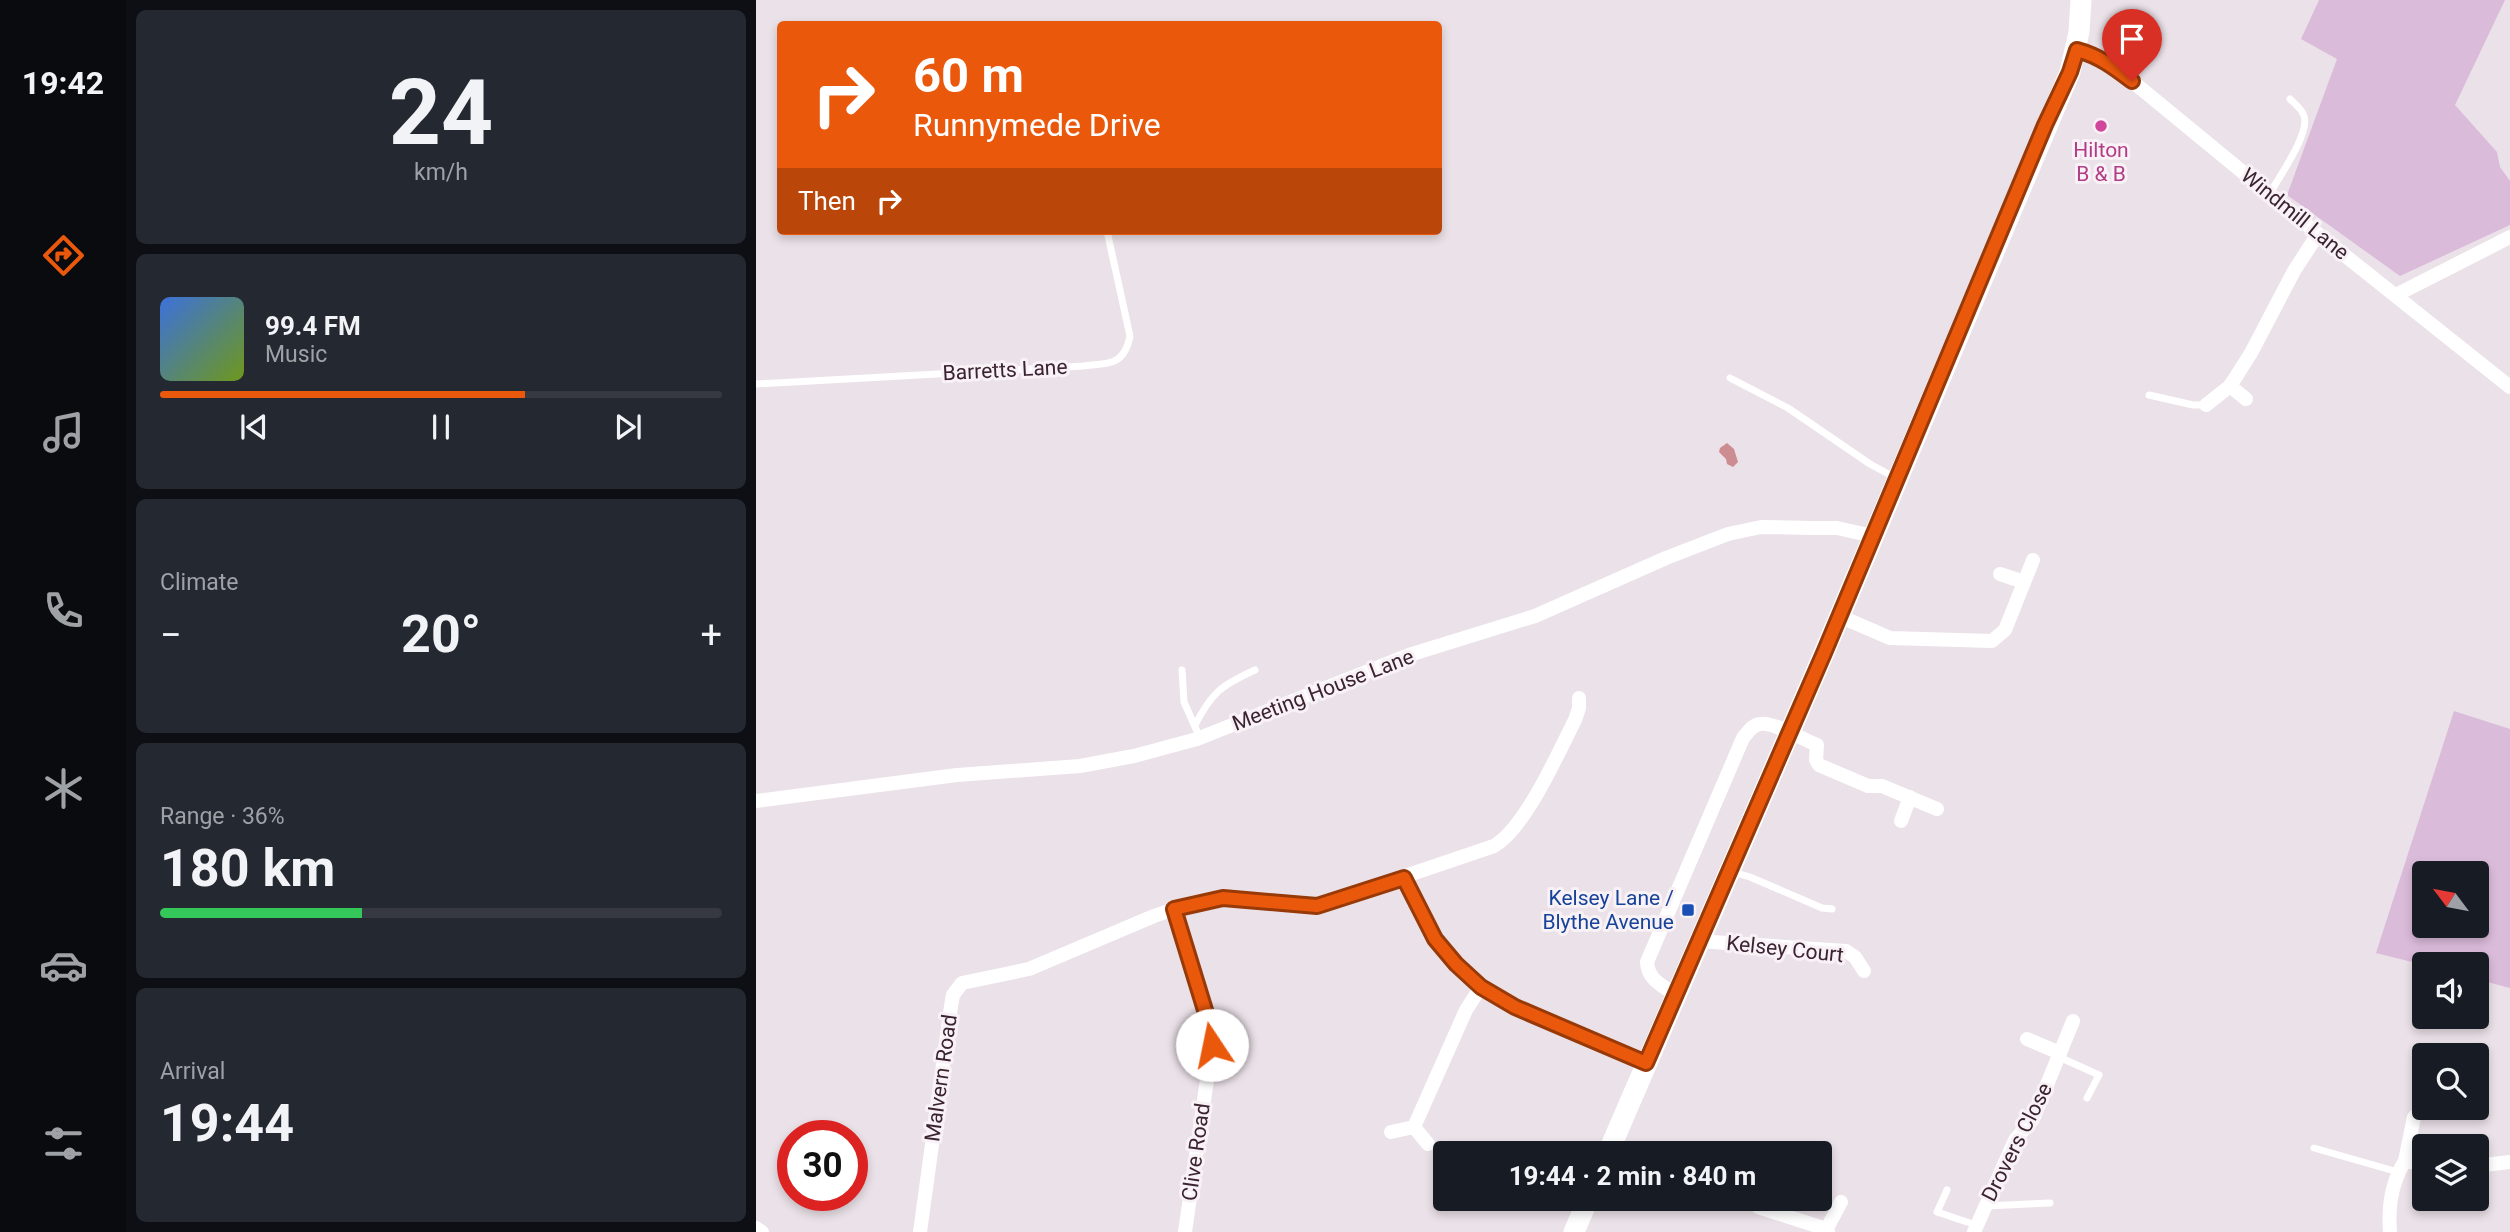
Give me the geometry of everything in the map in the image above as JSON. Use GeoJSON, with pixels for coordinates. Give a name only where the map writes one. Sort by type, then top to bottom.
{"type":"FeatureCollection","features":[{"type":"Feature","properties":{"kind":"main road"},"geometry":{"type":"LineString","coordinates":[[1613,1141],[2070,72],[2077,50],[2081,0]]}},
{"type":"Feature","properties":{"kind":"main road"},"geometry":{"type":"LineString","coordinates":[[1574,1232],[1583,1211]]}},
{"type":"Feature","properties":{"kind":"street","name":"Windmill Lane"},"geometry":{"type":"LineString","coordinates":[[2077,50],[2092,54],[2110,64],[2510,387]]}},
{"type":"Feature","properties":{"kind":"street"},"geometry":{"type":"LineString","coordinates":[[2206,405],[2230,386],[2294,271],[2318,234]]}},
{"type":"Feature","properties":{"kind":"street"},"geometry":{"type":"LineString","coordinates":[[2396,295],[2510,237]]}},
{"type":"Feature","properties":{"kind":"street"},"geometry":{"type":"LineString","coordinates":[[2230,386],[2246,399]]}},
{"type":"Feature","properties":{"kind":"street","name":"Meeting House Lane"},"geometry":{"type":"LineString","coordinates":[[756,801],[947,776],[1103,764],[1397,659],[1535,615],[1728,534],[1762,527],[1837,528],[1873,536]]}},
{"type":"Feature","properties":{"kind":"street"},"geometry":{"type":"LineString","coordinates":[[1839,616],[1890,638],[1992,641],[2005,630],[2033,560]]}},
{"type":"Feature","properties":{"kind":"street"},"geometry":{"type":"LineString","coordinates":[[2000,574],[2024,582]]}},
{"type":"Feature","properties":{"kind":"street"},"geometry":{"type":"LineString","coordinates":[[1174,909],[1223,898],[1317,906],[1485,850],[1507,837],[1522,818],[1576,720],[1579,698]]}},
{"type":"Feature","properties":{"kind":"street"},"geometry":{"type":"LineString","coordinates":[[1675,995],[1652,979],[1647,962],[1743,738],[1758,724],[1768,723],[1817,746],[1816,760],[1819,765],[1868,786],[1882,786],[1937,808]]}},
{"type":"Feature","properties":{"kind":"street"},"geometry":{"type":"LineString","coordinates":[[1901,821],[1910,797]]}},
{"type":"Feature","properties":{"kind":"street"},"geometry":{"type":"LineString","coordinates":[[1404,878],[1435,939],[1456,964],[1481,987],[1515,1007],[1646,1063]]}},
{"type":"Feature","properties":{"kind":"street","name":"Malvern Road"},"geometry":{"type":"LineString","coordinates":[[920,1232],[951,1006],[957,988],[971,981],[1029,969],[1174,909]]}},
{"type":"Feature","properties":{"kind":"street","name":"Clive Road"},"geometry":{"type":"LineString","coordinates":[[1174,909],[1208,1020],[1212,1045],[1185,1232]]}},
{"type":"Feature","properties":{"kind":"street","name":"Kelsey Court"},"geometry":{"type":"LineString","coordinates":[[1698,941],[1846,951],[1856,957],[1864,971]]}},
{"type":"Feature","properties":{"kind":"street"},"geometry":{"type":"LineString","coordinates":[[1414,1127],[1466,1010],[1481,987]]}},
{"type":"Feature","properties":{"kind":"street","name":"Drovers Close"},"geometry":{"type":"LineString","coordinates":[[1975,1228],[2015,1140],[2033,1119],[2073,1021]]}},
{"type":"Feature","properties":{"kind":"street"},"geometry":{"type":"LineString","coordinates":[[2027,1039],[2059,1055]]}},
{"type":"Feature","properties":{"kind":"street"},"geometry":{"type":"LineString","coordinates":[[2389,1232],[2388,1207],[2402,1167],[2413,1120]]}},
{"type":"Feature","properties":{"kind":"street"},"geometry":{"type":"LineString","coordinates":[[1391,1132],[1414,1127]]}},
{"type":"Feature","properties":{"kind":"street"},"geometry":{"type":"LineString","coordinates":[[1414,1127],[1428,1144]]}},
{"type":"Feature","properties":{"kind":"street"},"geometry":{"type":"LineString","coordinates":[[2489,1164],[2510,1162]]}},
{"type":"Feature","properties":{"kind":"street"},"geometry":{"type":"LineString","coordinates":[[2402,1167],[2412,1166]]}},
{"type":"Feature","properties":{"kind":"street"},"geometry":{"type":"LineString","coordinates":[[1770,1211],[1827,1231],[1840,1202]]}},
{"type":"Feature","properties":{"kind":"street"},"geometry":{"type":"LineString","coordinates":[[756,1228],[762,1232]]}},
{"type":"Feature","properties":{"kind":"lane"},"geometry":{"type":"LineString","coordinates":[[2270,193],[2297,146],[2306,124],[2304,113],[2290,99]]}},
{"type":"Feature","properties":{"kind":"lane","name":"Barretts Lane"},"geometry":{"type":"LineString","coordinates":[[756,384],[1115,362],[1127,352],[1130,336],[1108,235]]}},
{"type":"Feature","properties":{"kind":"lane"},"geometry":{"type":"LineString","coordinates":[[1730,378],[1788,408],[1870,464],[1897,479]]}},
{"type":"Feature","properties":{"kind":"lane"},"geometry":{"type":"LineString","coordinates":[[2149,395],[2193,405],[2206,405]]}},
{"type":"Feature","properties":{"kind":"lane"},"geometry":{"type":"LineString","coordinates":[[1182,670],[1184,702],[1197,731]]}},
{"type":"Feature","properties":{"kind":"lane"},"geometry":{"type":"LineString","coordinates":[[1197,731],[1216,691],[1255,670]]}},
{"type":"Feature","properties":{"kind":"lane"},"geometry":{"type":"LineString","coordinates":[[1729,871],[1750,877],[1822,908],[1832,908]]}},
{"type":"Feature","properties":{"kind":"lane"},"geometry":{"type":"LineString","coordinates":[[2059,1055],[2099,1075],[2087,1098]]}},
{"type":"Feature","properties":{"kind":"lane"},"geometry":{"type":"LineString","coordinates":[[2314,1148],[2402,1167]]}},
{"type":"Feature","properties":{"kind":"lane"},"geometry":{"type":"LineString","coordinates":[[1947,1190],[1937,1212],[1975,1228]]}},
{"type":"Feature","properties":{"kind":"lane"},"geometry":{"type":"LineString","coordinates":[[1984,1206],[2050,1203]]}},
{"type":"Feature","properties":{"kind":"shaded area"},"geometry":{"type":"Polygon","coordinates":[[[2319,0],[2505,0],[2455,105],[2497,152],[2500,167],[2510,181],[2510,225],[2400,276],[2287,195],[2337,59],[2301,39],[2319,0]]]}},
{"type":"Feature","properties":{"kind":"shaded area"},"geometry":{"type":"Polygon","coordinates":[[[1727,443],[1734,449],[1738,462],[1733,467],[1727,464],[1719,452],[1727,443]]]}},
{"type":"Feature","properties":{"kind":"shaded area"},"geometry":{"type":"Polygon","coordinates":[[[2454,711],[2510,729],[2510,988],[2489,982],[2489,952],[2412,952],[2412,962],[2376,953],[2454,711]]]}},
{"type":"Feature","properties":{"kind":"place","name":"Hilton B & B"},"geometry":{"type":"Point","coordinates":[2101,126]}},
{"type":"Feature","properties":{"kind":"place","name":"Kelsey Lane / Blythe Avenue"},"geometry":{"type":"Point","coordinates":[1688,910]}},
{"type":"Feature","properties":{"kind":"route"},"geometry":{"type":"LineString","coordinates":[[1212,1045],[1208,1020],[1174,909],[1223,898],[1317,906],[1404,878],[1427,927],[1469,978],[1515,1007],[1646,1063],[1824,653],[2077,50],[2092,54],[2110,64],[2132,81]]}}]}
